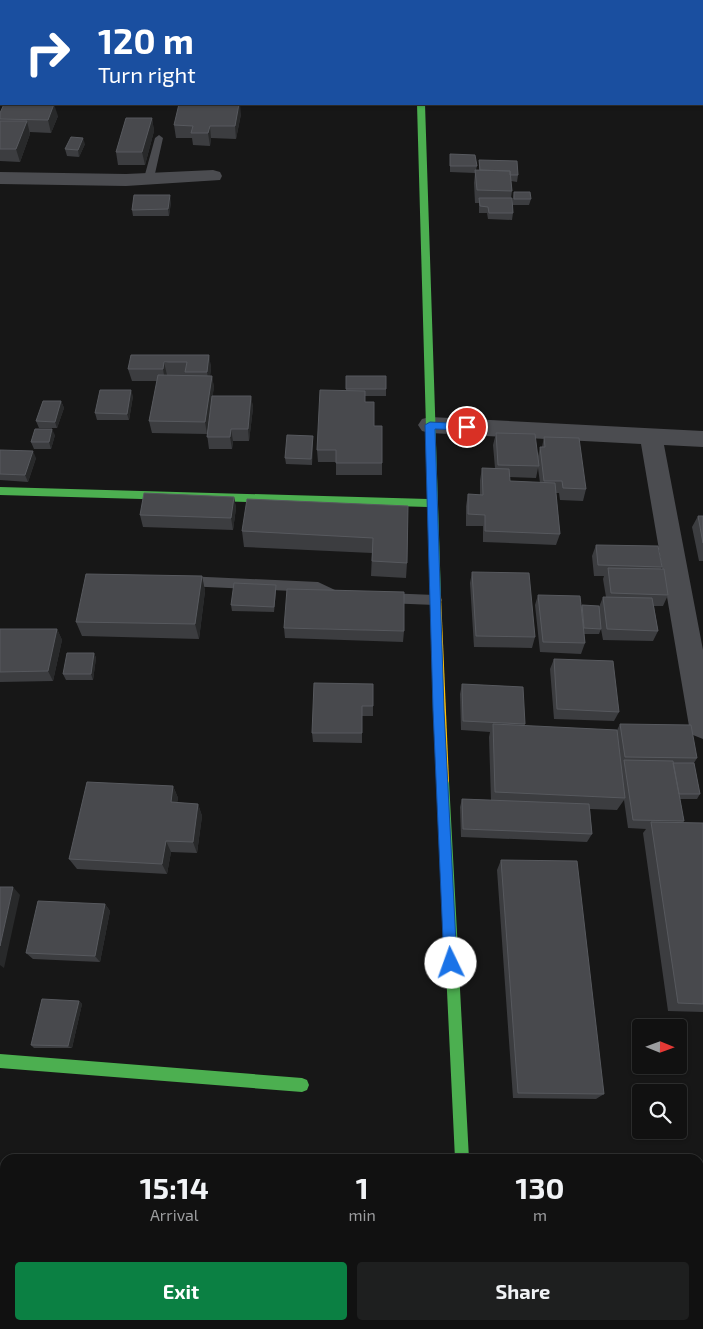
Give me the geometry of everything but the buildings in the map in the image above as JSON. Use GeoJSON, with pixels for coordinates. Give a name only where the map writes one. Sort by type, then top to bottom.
{"type":"FeatureCollection","features":[{"type":"Feature","properties":{"kind":"street"},"geometry":{"type":"LineString","coordinates":[[421,105],[434,503],[435,600],[457,1089],[462,1154]]}},
{"type":"Feature","properties":{"kind":"street"},"geometry":{"type":"LineString","coordinates":[[0,178],[213,176]]}},
{"type":"Feature","properties":{"kind":"street"},"geometry":{"type":"LineString","coordinates":[[430,425],[703,439]]}},
{"type":"Feature","properties":{"kind":"street"},"geometry":{"type":"LineString","coordinates":[[651,437],[703,726]]}},
{"type":"Feature","properties":{"kind":"street"},"geometry":{"type":"LineString","coordinates":[[0,491],[434,503]]}},
{"type":"Feature","properties":{"kind":"street"},"geometry":{"type":"LineString","coordinates":[[0,1061],[302,1085]]}},
{"type":"Feature","properties":{"kind":"lane"},"geometry":{"type":"LineString","coordinates":[[149,178],[158,138]]}},
{"type":"Feature","properties":{"kind":"lane"},"geometry":{"type":"LineString","coordinates":[[171,581],[318,587],[333,595],[352,596]]}},
{"type":"Feature","properties":{"kind":"lane"},"geometry":{"type":"LineString","coordinates":[[372,597],[435,600]]}},
{"type":"Feature","properties":{"kind":"traffic: fast"},"geometry":{"type":"LineString","coordinates":[[421,105],[436,596]]}},
{"type":"Feature","properties":{"kind":"traffic: fast"},"geometry":{"type":"LineString","coordinates":[[0,491],[434,503]]}},
{"type":"Feature","properties":{"kind":"traffic: fast"},"geometry":{"type":"LineString","coordinates":[[443,781],[462,1154]]}},
{"type":"Feature","properties":{"kind":"traffic: fast"},"geometry":{"type":"LineString","coordinates":[[0,1061],[302,1085]]}},
{"type":"Feature","properties":{"kind":"traffic: slow"},"geometry":{"type":"LineString","coordinates":[[436,596],[443,781]]}},
{"type":"Feature","properties":{"kind":"route"},"geometry":{"type":"LineString","coordinates":[[451,963],[439,710],[434,503],[430,425],[467,427]]}}]}
